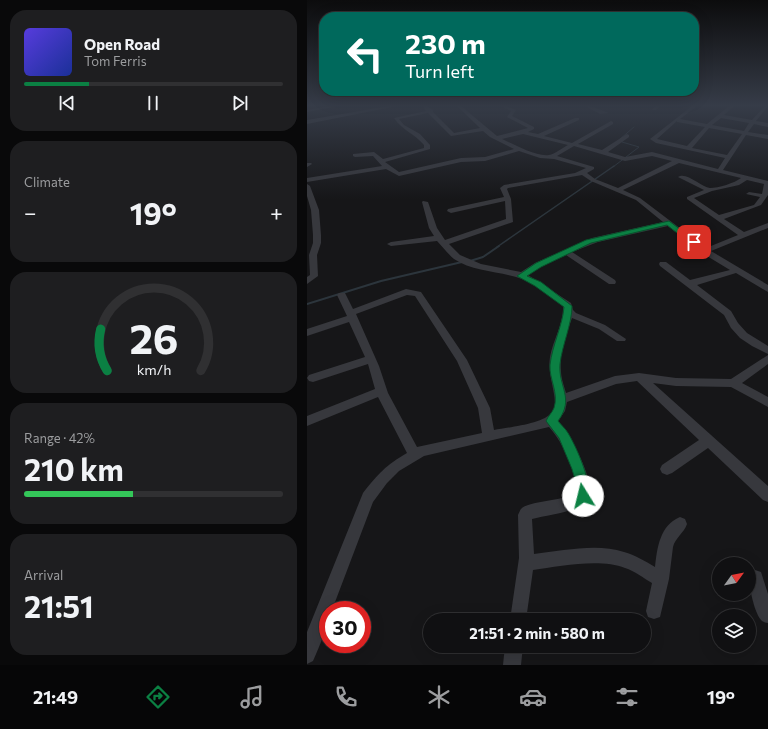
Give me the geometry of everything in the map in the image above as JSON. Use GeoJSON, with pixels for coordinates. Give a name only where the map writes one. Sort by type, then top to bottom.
{"type":"FeatureCollection","features":[{"type":"Feature","properties":{"kind":"street"},"geometry":{"type":"LineString","coordinates":[[307,180],[384,164],[427,149],[427,145],[419,137]]}},
{"type":"Feature","properties":{"kind":"street"},"geometry":{"type":"LineString","coordinates":[[497,138],[501,137]]}},
{"type":"Feature","properties":{"kind":"street"},"geometry":{"type":"LineString","coordinates":[[542,137],[603,152],[628,160],[652,154],[746,178],[766,179],[768,185],[761,202],[756,206],[719,218]]}},
{"type":"Feature","properties":{"kind":"street"},"geometry":{"type":"LineString","coordinates":[[551,156],[584,137]]}},
{"type":"Feature","properties":{"kind":"street"},"geometry":{"type":"LineString","coordinates":[[603,152],[625,137]]}},
{"type":"Feature","properties":{"kind":"street"},"geometry":{"type":"LineString","coordinates":[[655,137],[653,139],[658,142],[729,157]]}},
{"type":"Feature","properties":{"kind":"street"},"geometry":{"type":"LineString","coordinates":[[689,148],[698,137]]}},
{"type":"Feature","properties":{"kind":"street"},"geometry":{"type":"LineString","coordinates":[[719,172],[740,137]]}},
{"type":"Feature","properties":{"kind":"street"},"geometry":{"type":"LineString","coordinates":[[391,244],[442,241],[507,222],[510,218],[507,198],[503,188],[506,186],[583,173],[592,168],[551,156],[542,157],[497,138]]}},
{"type":"Feature","properties":{"kind":"street"},"geometry":{"type":"LineString","coordinates":[[355,155],[373,154],[395,173],[401,174],[471,159],[485,159],[519,148]]}},
{"type":"Feature","properties":{"kind":"street"},"geometry":{"type":"LineString","coordinates":[[463,152],[471,159]]}},
{"type":"Feature","properties":{"kind":"street"},"geometry":{"type":"LineString","coordinates":[[619,190],[677,161]]}},
{"type":"Feature","properties":{"kind":"street"},"geometry":{"type":"LineString","coordinates":[[583,173],[593,180],[637,199],[705,251],[768,289]]}},
{"type":"Feature","properties":{"kind":"street"},"geometry":{"type":"LineString","coordinates":[[681,178],[709,190]]}},
{"type":"Feature","properties":{"kind":"street"},"geometry":{"type":"LineString","coordinates":[[743,235],[689,198],[709,190],[737,184],[746,178]]}},
{"type":"Feature","properties":{"kind":"street"},"geometry":{"type":"LineString","coordinates":[[307,186],[315,210],[317,243],[313,255],[313,276],[307,281]]}},
{"type":"Feature","properties":{"kind":"street"},"geometry":{"type":"LineString","coordinates":[[749,194],[764,196]]}},
{"type":"Feature","properties":{"kind":"street"},"geometry":{"type":"LineString","coordinates":[[451,211],[507,198]]}},
{"type":"Feature","properties":{"kind":"street"},"geometry":{"type":"LineString","coordinates":[[307,655],[343,559],[368,498],[382,479],[394,467],[415,455],[442,446],[543,425],[551,421],[559,411],[561,399],[555,374],[555,364],[568,306],[562,300],[538,284],[521,276],[471,263],[457,256],[442,241],[430,221],[425,202]]}},
{"type":"Feature","properties":{"kind":"street"},"geometry":{"type":"LineString","coordinates":[[521,276],[538,265],[595,240],[669,223]]}},
{"type":"Feature","properties":{"kind":"street"},"geometry":{"type":"LineString","coordinates":[[705,251],[768,225]]}},
{"type":"Feature","properties":{"kind":"street"},"geometry":{"type":"LineString","coordinates":[[566,252],[612,282]]}},
{"type":"Feature","properties":{"kind":"street"},"geometry":{"type":"LineString","coordinates":[[663,264],[728,313],[734,325],[742,335],[768,350]]}},
{"type":"Feature","properties":{"kind":"street"},"geometry":{"type":"LineString","coordinates":[[691,284],[738,270]]}},
{"type":"Feature","properties":{"kind":"street"},"geometry":{"type":"LineString","coordinates":[[307,333],[406,292],[418,294],[462,360],[484,408],[489,436]]}},
{"type":"Feature","properties":{"kind":"street"},"geometry":{"type":"LineString","coordinates":[[342,295],[370,359],[381,391],[415,455]]}},
{"type":"Feature","properties":{"kind":"street"},"geometry":{"type":"LineString","coordinates":[[568,311],[573,315],[602,327],[621,339]]}},
{"type":"Feature","properties":{"kind":"street"},"geometry":{"type":"LineString","coordinates":[[313,378],[370,359]]}},
{"type":"Feature","properties":{"kind":"street"},"geometry":{"type":"LineString","coordinates":[[733,383],[768,359]]}},
{"type":"Feature","properties":{"kind":"street"},"geometry":{"type":"LineString","coordinates":[[561,399],[615,380],[627,377],[639,377],[676,382],[733,383],[768,402]]}},
{"type":"Feature","properties":{"kind":"street"},"geometry":{"type":"LineString","coordinates":[[639,377],[768,495]]}},
{"type":"Feature","properties":{"kind":"street"},"geometry":{"type":"LineString","coordinates":[[307,421],[381,391]]}},
{"type":"Feature","properties":{"kind":"street"},"geometry":{"type":"LineString","coordinates":[[519,613],[526,563],[525,515],[527,513],[572,503],[583,496],[584,486],[578,469],[563,435],[551,421]]}},
{"type":"Feature","properties":{"kind":"street"},"geometry":{"type":"LineString","coordinates":[[667,469],[709,440]]}},
{"type":"Feature","properties":{"kind":"street"},"geometry":{"type":"LineString","coordinates":[[654,611],[661,579],[665,546],[668,538],[680,524]]}},
{"type":"Feature","properties":{"kind":"street"},"geometry":{"type":"LineString","coordinates":[[526,563],[567,558],[610,557],[623,559],[661,579]]}},
{"type":"Feature","properties":{"kind":"street"},"geometry":{"type":"LineString","coordinates":[[756,581],[764,608],[768,615]]}},
{"type":"Feature","properties":{"kind":"street"},"geometry":{"type":"LineString","coordinates":[[512,665],[513,653]]}},
{"type":"Feature","properties":{"kind":"waterway"},"geometry":{"type":"LineString","coordinates":[[613,167],[639,147],[622,142],[620,139],[622,137]]}},
{"type":"Feature","properties":{"kind":"waterway"},"geometry":{"type":"LineString","coordinates":[[497,247],[614,166]]}},
{"type":"Feature","properties":{"kind":"waterway"},"geometry":{"type":"LineString","coordinates":[[470,261],[483,257],[499,246]]}},
{"type":"Feature","properties":{"kind":"waterway"},"geometry":{"type":"LineString","coordinates":[[307,304],[381,281],[462,262]]}},
{"type":"Feature","properties":{"kind":"route"},"geometry":{"type":"LineString","coordinates":[[583,496],[584,486],[578,469],[563,435],[551,421],[559,411],[561,399],[555,374],[555,364],[562,331],[569,309],[562,300],[538,284],[521,276],[538,265],[588,242],[669,223],[694,242]]}}]}
